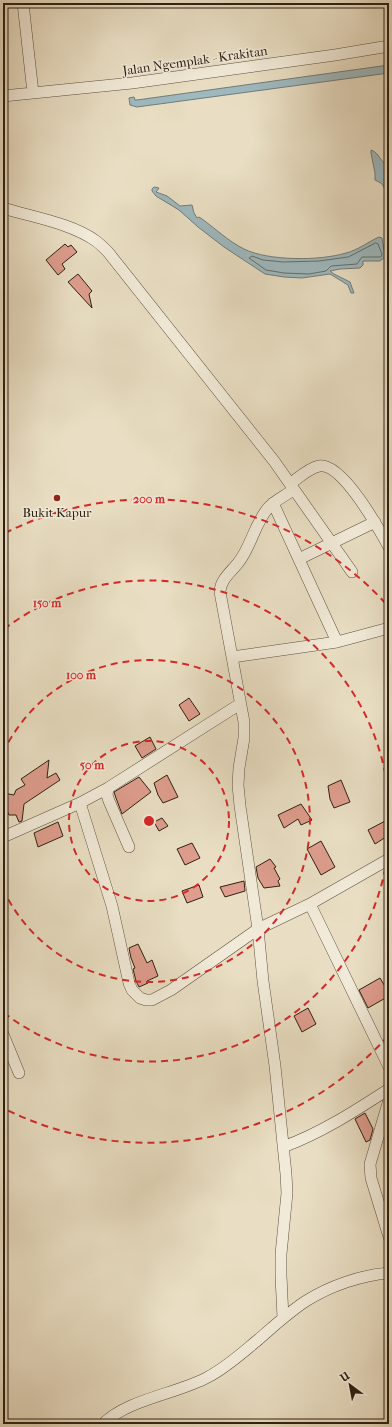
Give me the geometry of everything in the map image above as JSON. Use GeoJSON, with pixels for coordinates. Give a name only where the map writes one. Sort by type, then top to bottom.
{"type":"FeatureCollection","features":[{"type":"Feature","properties":{"kind":"street"},"geometry":{"type":"LineString","coordinates":[[23,3],[33,93]]}},
{"type":"Feature","properties":{"kind":"street","name":"Jalan Ngemplak - Krakitan"},"geometry":{"type":"LineString","coordinates":[[3,96],[132,83],[335,55],[389,46]]}},
{"type":"Feature","properties":{"kind":"street"},"geometry":{"type":"LineString","coordinates":[[3,208],[61,225],[76,231],[96,241],[108,252],[274,461],[352,572]]}},
{"type":"Feature","properties":{"kind":"street"},"geometry":{"type":"LineString","coordinates":[[283,1318],[281,1254],[287,1193],[258,929],[238,785],[244,722],[220,588],[225,578],[247,550],[264,513],[273,503],[316,467],[326,467],[337,473],[348,484],[375,522],[389,547]]}},
{"type":"Feature","properties":{"kind":"street"},"geometry":{"type":"LineString","coordinates":[[273,503],[337,642]]}},
{"type":"Feature","properties":{"kind":"street"},"geometry":{"type":"LineString","coordinates":[[299,559],[375,522]]}},
{"type":"Feature","properties":{"kind":"street"},"geometry":{"type":"LineString","coordinates":[[232,657],[337,642],[389,628]]}},
{"type":"Feature","properties":{"kind":"street"},"geometry":{"type":"LineString","coordinates":[[3,837],[80,803],[108,788],[240,704]]}},
{"type":"Feature","properties":{"kind":"street"},"geometry":{"type":"LineString","coordinates":[[108,788],[107,795],[109,801],[129,847]]}},
{"type":"Feature","properties":{"kind":"street"},"geometry":{"type":"LineString","coordinates":[[80,803],[112,906],[128,983],[132,990],[140,998],[146,1000],[152,1000],[171,990],[258,929],[310,904],[389,859]]}},
{"type":"Feature","properties":{"kind":"street"},"geometry":{"type":"LineString","coordinates":[[310,904],[389,1067]]}},
{"type":"Feature","properties":{"kind":"street"},"geometry":{"type":"LineString","coordinates":[[3,1034],[19,1073]]}},
{"type":"Feature","properties":{"kind":"street"},"geometry":{"type":"LineString","coordinates":[[283,1147],[302,1140],[343,1118],[389,1089]]}},
{"type":"Feature","properties":{"kind":"street"},"geometry":{"type":"LineString","coordinates":[[389,1100],[370,1164],[371,1178],[389,1237]]}},
{"type":"Feature","properties":{"kind":"street"},"geometry":{"type":"LineString","coordinates":[[103,1424],[118,1413],[140,1403],[185,1388],[220,1371],[283,1318],[321,1292],[345,1283],[387,1272]]}},
{"type":"Feature","properties":{"kind":"water"},"geometry":{"type":"Polygon","coordinates":[[[389,65],[389,73],[137,107],[130,105],[129,98],[134,97],[135,100],[137,100],[389,65]]]}},
{"type":"Feature","properties":{"kind":"water"},"geometry":{"type":"Polygon","coordinates":[[[371,150],[376,153],[383,162],[389,165],[389,215],[384,187],[381,183],[375,180],[371,150]]]}},
{"type":"Feature","properties":{"kind":"water"},"geometry":{"type":"Polygon","coordinates":[[[154,187],[159,188],[156,192],[167,196],[180,206],[192,205],[197,218],[199,217],[202,219],[238,246],[254,253],[280,258],[335,256],[350,252],[379,237],[382,238],[384,250],[389,250],[389,254],[380,261],[363,261],[363,265],[360,268],[330,271],[350,282],[354,293],[351,293],[348,285],[330,274],[302,278],[265,274],[224,247],[179,210],[156,196],[152,191],[154,187]]]}},
{"type":"Feature","properties":{"kind":"building"},"geometry":{"type":"Polygon","coordinates":[[[65,244],[68,247],[71,245],[77,252],[62,264],[65,269],[58,275],[46,260],[65,244]]]}},
{"type":"Feature","properties":{"kind":"building"},"geometry":{"type":"Polygon","coordinates":[[[78,274],[92,291],[89,294],[92,308],[68,282],[78,274]]]}},
{"type":"Feature","properties":{"kind":"building"},"geometry":{"type":"Polygon","coordinates":[[[189,698],[200,714],[189,721],[179,705],[189,698]]]}},
{"type":"Feature","properties":{"kind":"building"},"geometry":{"type":"Polygon","coordinates":[[[150,737],[156,749],[142,758],[135,746],[150,737]]]}},
{"type":"Feature","properties":{"kind":"building"},"geometry":{"type":"Polygon","coordinates":[[[49,760],[47,778],[56,773],[60,780],[24,804],[22,821],[19,822],[16,815],[9,815],[3,802],[3,793],[14,795],[16,790],[25,785],[21,779],[49,760]]]}},
{"type":"Feature","properties":{"kind":"building"},"geometry":{"type":"Polygon","coordinates":[[[167,775],[178,797],[163,803],[158,795],[154,783],[167,775]]]}},
{"type":"Feature","properties":{"kind":"building"},"geometry":{"type":"Polygon","coordinates":[[[139,777],[151,792],[122,814],[114,792],[139,777]]]}},
{"type":"Feature","properties":{"kind":"building"},"geometry":{"type":"Polygon","coordinates":[[[341,780],[350,802],[334,808],[330,799],[328,786],[341,780]]]}},
{"type":"Feature","properties":{"kind":"building"},"geometry":{"type":"Polygon","coordinates":[[[301,804],[312,820],[301,825],[298,819],[284,828],[278,815],[301,804]]]}},
{"type":"Feature","properties":{"kind":"building"},"geometry":{"type":"Polygon","coordinates":[[[162,818],[168,826],[159,831],[154,822],[162,818]]]}},
{"type":"Feature","properties":{"kind":"building"},"geometry":{"type":"Polygon","coordinates":[[[389,819],[389,835],[375,844],[368,830],[389,819]]]}},
{"type":"Feature","properties":{"kind":"building"},"geometry":{"type":"Polygon","coordinates":[[[58,822],[63,836],[38,847],[34,833],[58,822]]]}},
{"type":"Feature","properties":{"kind":"building"},"geometry":{"type":"Polygon","coordinates":[[[321,841],[335,867],[321,875],[307,849],[321,841]]]}},
{"type":"Feature","properties":{"kind":"building"},"geometry":{"type":"Polygon","coordinates":[[[192,843],[200,858],[185,865],[177,849],[192,843]]]}},
{"type":"Feature","properties":{"kind":"building"},"geometry":{"type":"Polygon","coordinates":[[[270,859],[276,867],[274,868],[280,879],[278,881],[280,886],[264,888],[258,878],[256,867],[270,859]]]}},
{"type":"Feature","properties":{"kind":"building"},"geometry":{"type":"Polygon","coordinates":[[[244,881],[245,891],[225,897],[220,887],[244,881]]]}},
{"type":"Feature","properties":{"kind":"building"},"geometry":{"type":"Polygon","coordinates":[[[199,885],[203,897],[187,903],[182,891],[199,885]]]}},
{"type":"Feature","properties":{"kind":"building"},"geometry":{"type":"Polygon","coordinates":[[[138,944],[147,963],[152,960],[158,976],[139,987],[136,981],[133,969],[135,968],[129,948],[138,944]]]}},
{"type":"Feature","properties":{"kind":"building"},"geometry":{"type":"Polygon","coordinates":[[[380,978],[389,993],[389,996],[368,1008],[359,990],[380,978]]]}},
{"type":"Feature","properties":{"kind":"building"},"geometry":{"type":"Polygon","coordinates":[[[308,1008],[316,1024],[302,1032],[294,1016],[308,1008]]]}},
{"type":"Feature","properties":{"kind":"building"},"geometry":{"type":"Polygon","coordinates":[[[365,1113],[373,1129],[370,1140],[366,1142],[355,1119],[365,1113]]]}},
{"type":"Feature","properties":{"kind":"place","name":"Bukit Kapur"},"geometry":{"type":"Point","coordinates":[57,498]}}]}
